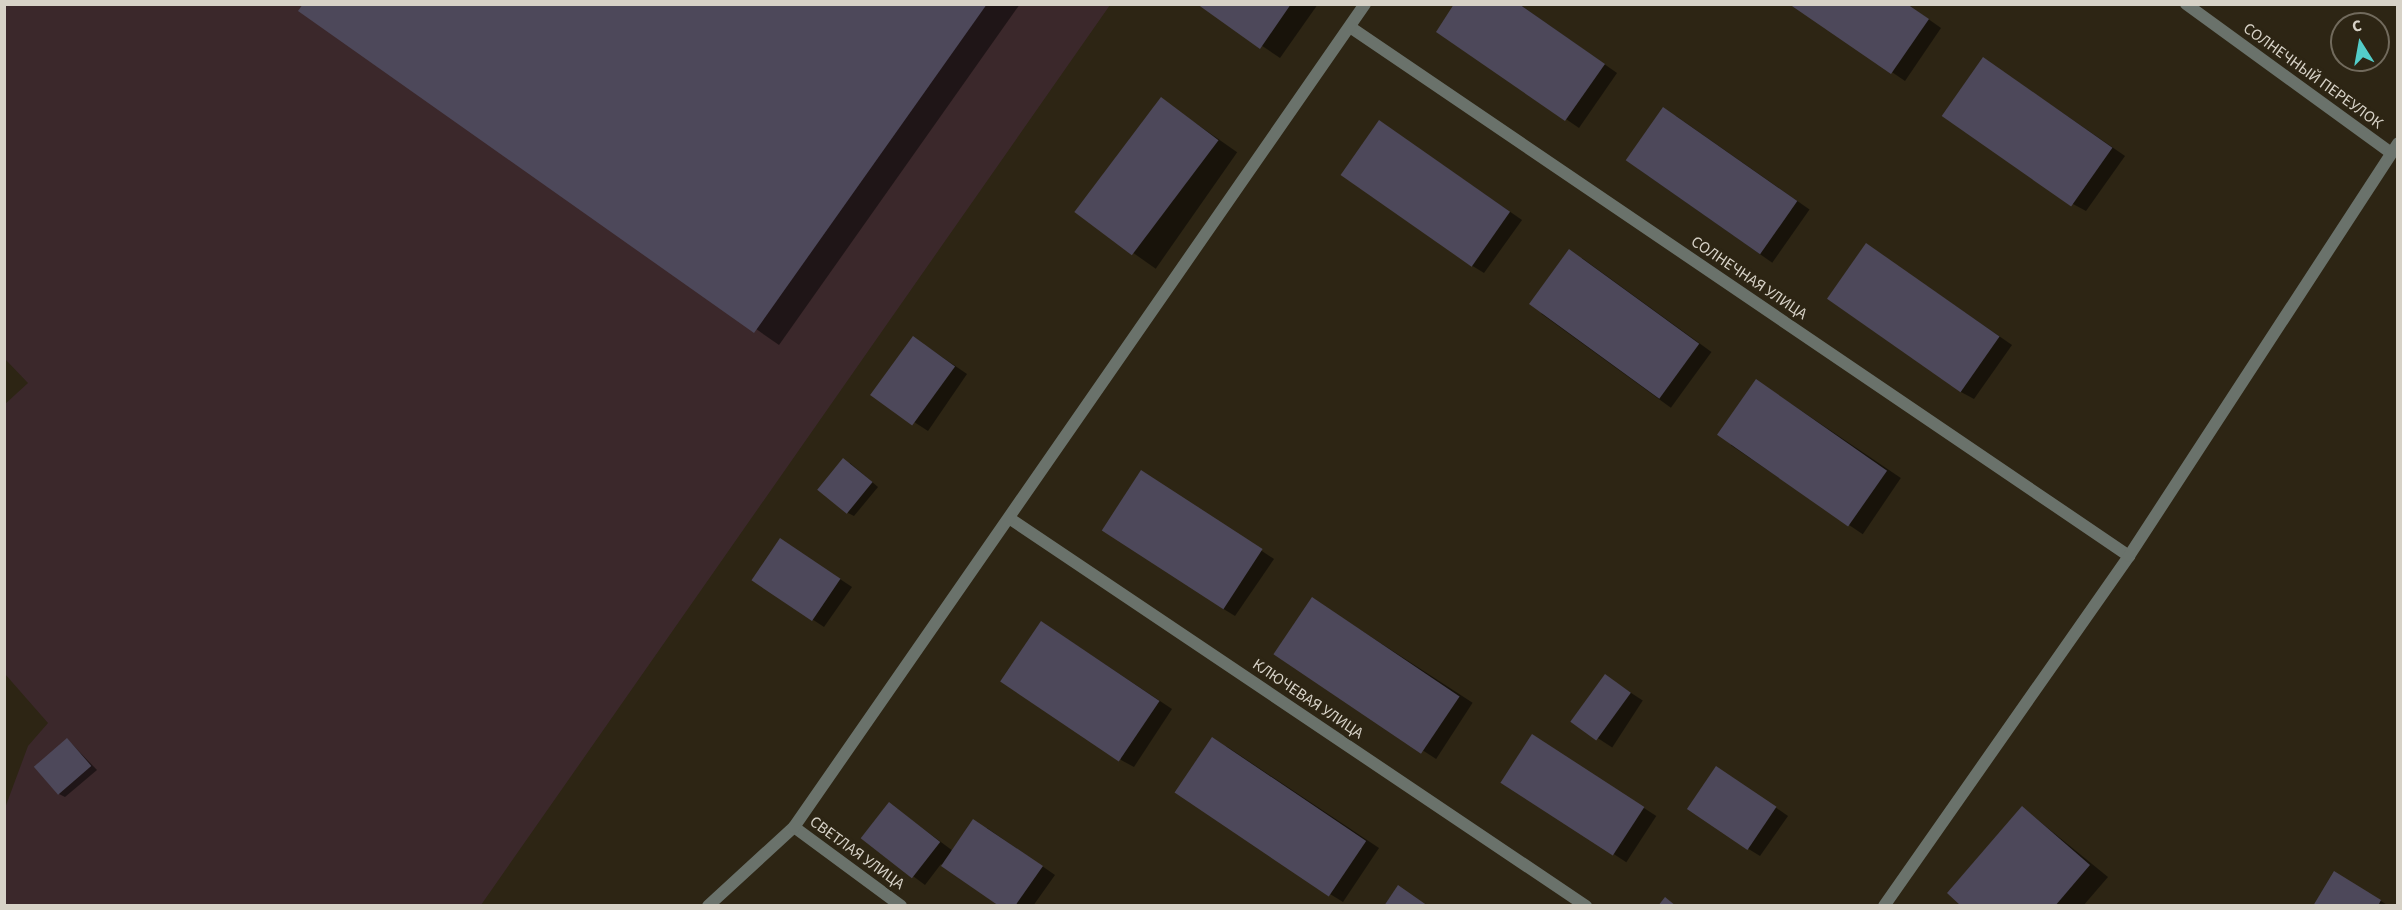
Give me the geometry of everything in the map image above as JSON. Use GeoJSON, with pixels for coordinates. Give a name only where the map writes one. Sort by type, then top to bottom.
{"type":"FeatureCollection","features":[{"type":"Feature","properties":{"kind":"street"},"geometry":{"type":"LineString","coordinates":[[708,906],[794,827],[1012,520],[1365,4]]}},
{"type":"Feature","properties":{"kind":"street","name":"СОЛНЕЧНЫЙ ПЕРЕУЛОК"},"geometry":{"type":"LineString","coordinates":[[2186,4],[2394,148]]}},
{"type":"Feature","properties":{"kind":"street","name":"СОЛНЕЧНАЯ УЛИЦА"},"geometry":{"type":"LineString","coordinates":[[1350,27],[2129,556]]}},
{"type":"Feature","properties":{"kind":"street"},"geometry":{"type":"LineString","coordinates":[[1884,906],[2129,556],[2394,148]]}},
{"type":"Feature","properties":{"kind":"street","name":"КЛЮЧЕВАЯ УЛИЦА"},"geometry":{"type":"LineString","coordinates":[[1012,520],[1586,906]]}},
{"type":"Feature","properties":{"kind":"street","name":"СВЕТЛАЯ УЛИЦА"},"geometry":{"type":"LineString","coordinates":[[794,827],[901,906]]}},
{"type":"Feature","properties":{"kind":"shaded area"},"geometry":{"type":"Polygon","coordinates":[[[5,5],[1110,5],[481,905],[5,905],[5,808],[28,746],[48,723],[5,674],[4,405],[28,383],[5,359],[5,5]]]}},
{"type":"Feature","properties":{"kind":"building"},"geometry":{"type":"Polygon","coordinates":[[[303,4],[987,4],[754,333],[298,11],[303,4]]]}},
{"type":"Feature","properties":{"kind":"building"},"geometry":{"type":"Polygon","coordinates":[[[1197,4],[1291,4],[1260,49],[1197,4]]]}},
{"type":"Feature","properties":{"kind":"building"},"geometry":{"type":"Polygon","coordinates":[[[1454,4],[1519,4],[1605,64],[1565,121],[1436,32],[1454,4]]]}},
{"type":"Feature","properties":{"kind":"building"},"geometry":{"type":"Polygon","coordinates":[[[1789,4],[1907,4],[1929,19],[1891,74],[1789,4]]]}},
{"type":"Feature","properties":{"kind":"building"},"geometry":{"type":"Polygon","coordinates":[[[1983,57],[2112,148],[2071,207],[1942,116],[1983,57]]]}},
{"type":"Feature","properties":{"kind":"building"},"geometry":{"type":"Polygon","coordinates":[[[1161,97],[1219,140],[1132,255],[1074,212],[1161,97]]]}},
{"type":"Feature","properties":{"kind":"building"},"geometry":{"type":"Polygon","coordinates":[[[1663,107],[1797,201],[1760,254],[1626,160],[1663,107]]]}},
{"type":"Feature","properties":{"kind":"building"},"geometry":{"type":"Polygon","coordinates":[[[1379,120],[1510,212],[1472,267],[1341,175],[1379,120]]]}},
{"type":"Feature","properties":{"kind":"building"},"geometry":{"type":"Polygon","coordinates":[[[1866,243],[2000,336],[1961,392],[1827,299],[1866,243]]]}},
{"type":"Feature","properties":{"kind":"building"},"geometry":{"type":"Polygon","coordinates":[[[1569,249],[1699,344],[1659,399],[1529,304],[1569,249]]]}},
{"type":"Feature","properties":{"kind":"building"},"geometry":{"type":"Polygon","coordinates":[[[913,336],[955,367],[912,426],[870,395],[913,336]]]}},
{"type":"Feature","properties":{"kind":"building"},"geometry":{"type":"Polygon","coordinates":[[[1756,379],[1887,471],[1848,526],[1717,435],[1756,379]]]}},
{"type":"Feature","properties":{"kind":"building"},"geometry":{"type":"Polygon","coordinates":[[[843,458],[873,482],[847,514],[817,490],[843,458]]]}},
{"type":"Feature","properties":{"kind":"building"},"geometry":{"type":"Polygon","coordinates":[[[1141,470],[1263,549],[1223,609],[1102,530],[1141,470]]]}},
{"type":"Feature","properties":{"kind":"building"},"geometry":{"type":"Polygon","coordinates":[[[780,538],[841,579],[812,621],[751,580],[780,538]]]}},
{"type":"Feature","properties":{"kind":"building"},"geometry":{"type":"Polygon","coordinates":[[[1312,597],[1460,697],[1421,754],[1273,654],[1312,597]]]}},
{"type":"Feature","properties":{"kind":"building"},"geometry":{"type":"Polygon","coordinates":[[[1041,621],[1160,701],[1119,761],[1000,682],[1041,621]]]}},
{"type":"Feature","properties":{"kind":"building"},"geometry":{"type":"Polygon","coordinates":[[[1605,674],[1631,693],[1596,741],[1570,722],[1605,674]]]}},
{"type":"Feature","properties":{"kind":"building"},"geometry":{"type":"Polygon","coordinates":[[[1532,734],[1644,807],[1613,856],[1500,783],[1532,734]]]}},
{"type":"Feature","properties":{"kind":"building"},"geometry":{"type":"Polygon","coordinates":[[[1212,737],[1366,841],[1329,897],[1175,793],[1212,737]]]}},
{"type":"Feature","properties":{"kind":"building"},"geometry":{"type":"Polygon","coordinates":[[[67,738],[91,766],[58,795],[34,767],[67,738]]]}},
{"type":"Feature","properties":{"kind":"building"},"geometry":{"type":"Polygon","coordinates":[[[1716,766],[1777,807],[1747,850],[1687,809],[1716,766]]]}},
{"type":"Feature","properties":{"kind":"building"},"geometry":{"type":"Polygon","coordinates":[[[889,802],[940,842],[912,878],[861,838],[889,802]]]}},
{"type":"Feature","properties":{"kind":"building"},"geometry":{"type":"Polygon","coordinates":[[[2022,806],[2090,865],[2055,906],[1961,906],[1947,893],[2022,806]]]}},
{"type":"Feature","properties":{"kind":"building"},"geometry":{"type":"Polygon","coordinates":[[[973,819],[1043,866],[1015,906],[999,906],[941,866],[973,819]]]}},
{"type":"Feature","properties":{"kind":"building"},"geometry":{"type":"Polygon","coordinates":[[[2334,871],[2381,900],[2378,906],[2313,906],[2334,871]]]}},
{"type":"Feature","properties":{"kind":"building"},"geometry":{"type":"Polygon","coordinates":[[[1398,885],[1428,906],[1384,906],[1398,885]]]}},
{"type":"Feature","properties":{"kind":"building"},"geometry":{"type":"Polygon","coordinates":[[[1665,897],[1676,906],[1658,906],[1665,897]]]}}]}
